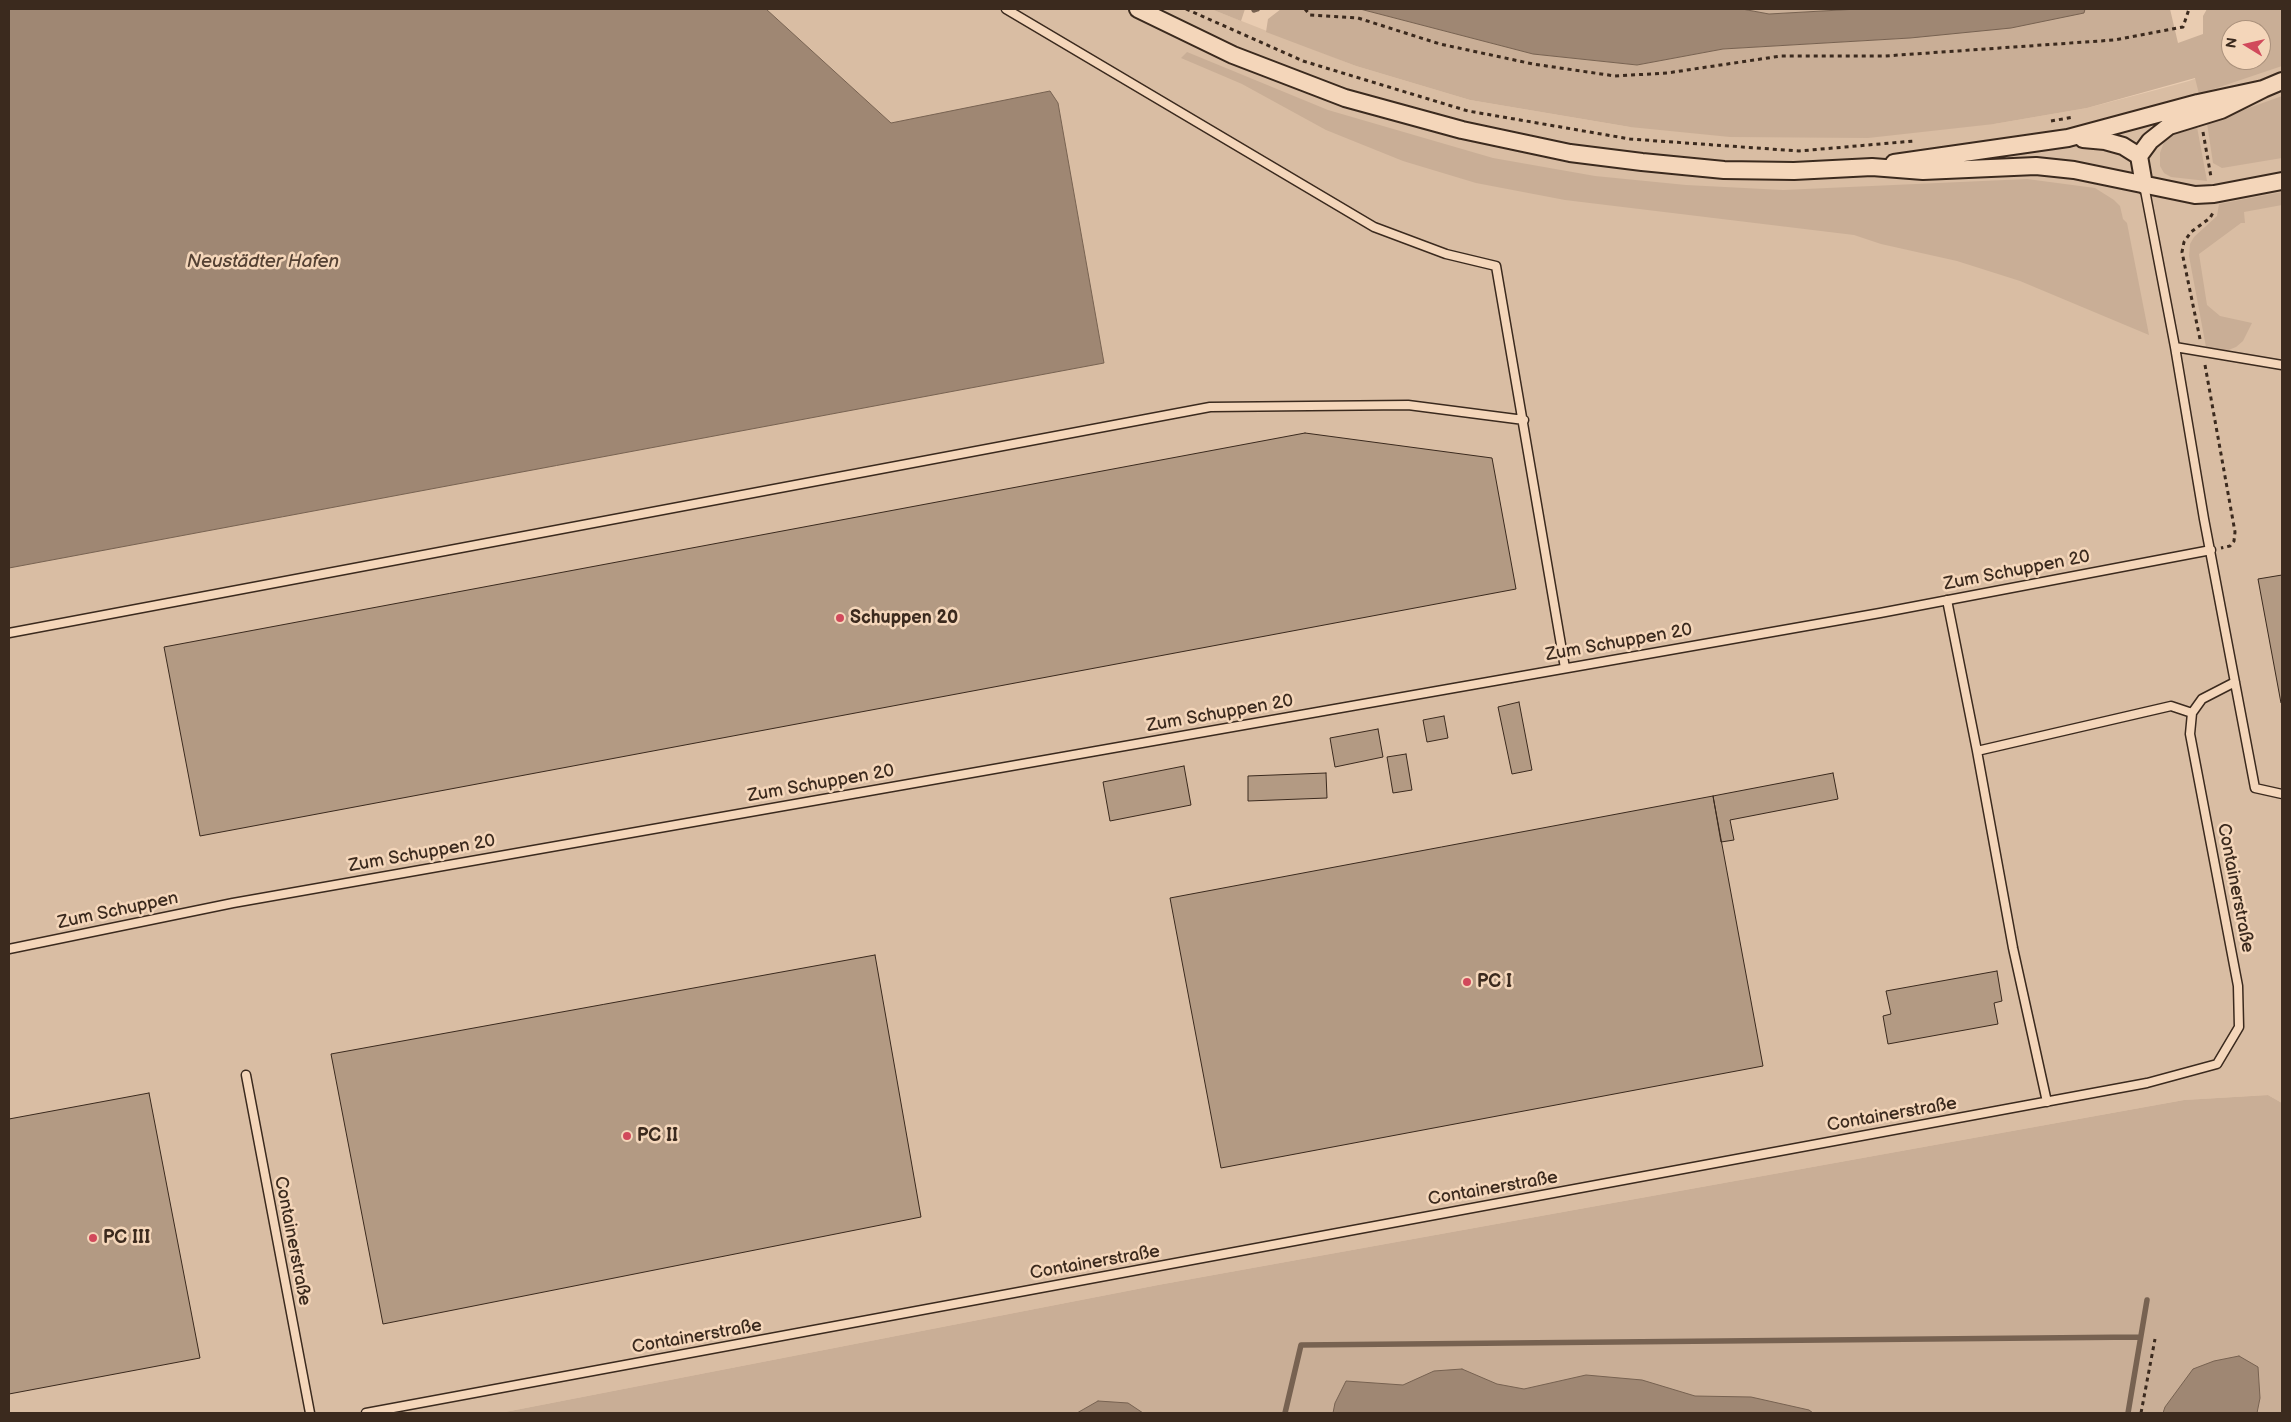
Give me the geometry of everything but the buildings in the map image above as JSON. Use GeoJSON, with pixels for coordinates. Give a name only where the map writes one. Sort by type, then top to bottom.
{"type":"FeatureCollection","features":[{"type":"Feature","properties":{"kind":"street"},"geometry":{"type":"LineString","coordinates":[[1138,9],[1233,55],[1336,94],[1462,130],[1570,153],[1724,170],[1784,171],[1872,168],[1923,171],[2036,166],[2074,170],[2195,196],[2282,181]]}},
{"type":"Feature","properties":{"kind":"street"},"geometry":{"type":"LineString","coordinates":[[2144,186],[2139,156],[2150,141],[2169,126],[2221,110],[2282,81]]}},
{"type":"Feature","properties":{"kind":"street"},"geometry":{"type":"LineString","coordinates":[[1872,168],[1922,158],[1986,151],[2068,138],[2198,103],[2262,89]]}},
{"type":"Feature","properties":{"kind":"street"},"geometry":{"type":"LineString","coordinates":[[2068,138],[2105,141],[2123,146],[2139,156]]}},
{"type":"Feature","properties":{"kind":"lane"},"geometry":{"type":"LineString","coordinates":[[1006,9],[1374,227],[1446,254],[1496,266],[1524,420],[1565,668]]}},
{"type":"Feature","properties":{"kind":"lane"},"geometry":{"type":"LineString","coordinates":[[2144,186],[2255,788],[2282,794]]}},
{"type":"Feature","properties":{"kind":"lane"},"geometry":{"type":"LineString","coordinates":[[2175,347],[2282,365]]}},
{"type":"Feature","properties":{"kind":"lane"},"geometry":{"type":"LineString","coordinates":[[9,633],[1210,407],[1408,405],[1524,420]]}},
{"type":"Feature","properties":{"kind":"lane","name":"Zum Schuppen 20"},"geometry":{"type":"LineString","coordinates":[[233,903],[1947,600],[2211,550]]}},
{"type":"Feature","properties":{"kind":"lane"},"geometry":{"type":"LineString","coordinates":[[1947,600],[2013,948],[2047,1102]]}},
{"type":"Feature","properties":{"kind":"lane"},"geometry":{"type":"LineString","coordinates":[[1977,752],[2170,706],[2192,713],[2202,699],[2235,682]]}},
{"type":"Feature","properties":{"kind":"lane","name":"Containerstraße"},"geometry":{"type":"LineString","coordinates":[[366,1413],[2148,1083],[2216,1064],[2239,1027],[2238,986],[2190,734],[2192,713]]}},
{"type":"Feature","properties":{"kind":"lane","name":"Zum Schuppen"},"geometry":{"type":"LineString","coordinates":[[9,949],[233,903]]}},
{"type":"Feature","properties":{"kind":"lane","name":"Containerstraße"},"geometry":{"type":"LineString","coordinates":[[246,1075],[310,1413]]}},
{"type":"Feature","properties":{"kind":"path"},"geometry":{"type":"LineString","coordinates":[[1186,9],[1303,61],[1468,111],[1630,139],[1799,151],[1916,141]]}},
{"type":"Feature","properties":{"kind":"path"},"geometry":{"type":"LineString","coordinates":[[1305,9],[1310,15],[1358,18],[1440,44],[1533,64],[1615,76],[1667,73],[1781,56],[1885,56],[2114,40],[2183,27],[2189,9]]}},
{"type":"Feature","properties":{"kind":"path"},"geometry":{"type":"LineString","coordinates":[[2043,123],[2082,116]]}},
{"type":"Feature","properties":{"kind":"path"},"geometry":{"type":"LineString","coordinates":[[2200,117],[2214,194],[2214,212],[2210,218],[2190,232],[2184,242],[2182,252],[2235,532],[2234,541],[2230,546],[2211,550]]}},
{"type":"Feature","properties":{"kind":"path"},"geometry":{"type":"LineString","coordinates":[[2141,1413],[2155,1339]]}},
{"type":"Feature","properties":{"kind":"shaded area"},"geometry":{"type":"Polygon","coordinates":[[[766,9],[1211,9],[1356,66],[1470,100],[1630,127],[1994,124],[2087,108],[2189,81],[2221,69],[2271,70],[2271,53],[2282,45],[2282,1103],[2268,1095],[2184,1100],[1158,1285],[500,1413],[9,1413],[9,568],[1104,363],[1058,103],[1050,92],[891,123],[766,9]]]}},
{"type":"Feature","properties":{"kind":"shaded area"},"geometry":{"type":"Polygon","coordinates":[[[1211,9],[1245,9],[1241,21],[1211,9]]]}},
{"type":"Feature","properties":{"kind":"shaded area"},"geometry":{"type":"Polygon","coordinates":[[[1281,9],[1360,9],[1533,54],[1637,65],[1723,49],[1910,38],[2084,13],[2085,9],[2170,9],[2178,43],[2203,34],[2203,16],[2207,9],[2282,9],[2282,66],[2271,70],[2271,20],[2221,20],[2221,70],[2270,70],[2199,94],[2195,78],[2087,108],[1994,124],[1868,138],[1730,137],[1630,127],[1470,100],[1356,66],[1266,32],[1268,19],[1281,9]]]}},
{"type":"Feature","properties":{"kind":"shaded area"},"geometry":{"type":"Polygon","coordinates":[[[1742,9],[1858,9],[1769,14],[1742,9]]]}},
{"type":"Feature","properties":{"kind":"shaded area"},"geometry":{"type":"Polygon","coordinates":[[[1187,52],[1328,110],[1493,158],[1595,176],[1686,185],[1783,190],[2027,179],[2095,188],[2120,206],[2123,219],[2127,223],[2149,335],[2020,281],[1957,261],[1881,244],[1854,235],[1565,200],[1476,183],[1403,161],[1326,130],[1242,84],[1181,58],[1187,52]]]}},
{"type":"Feature","properties":{"kind":"shaded area"},"geometry":{"type":"Polygon","coordinates":[[[2282,96],[2282,158],[2222,168],[2213,163],[2207,123],[2282,96]]]}},
{"type":"Feature","properties":{"kind":"shaded area"},"geometry":{"type":"Polygon","coordinates":[[[2197,127],[2207,181],[2171,177],[2164,173],[2160,166],[2160,153],[2164,142],[2174,135],[2197,127]]]}},
{"type":"Feature","properties":{"kind":"shaded area"},"geometry":{"type":"Polygon","coordinates":[[[2282,192],[2282,205],[2244,212],[2245,223],[2241,223],[2199,254],[2207,305],[2220,316],[2252,323],[2243,341],[2236,347],[2226,351],[2215,351],[2206,347],[2189,256],[2190,244],[2194,237],[2217,216],[2219,204],[2282,192]]]}},
{"type":"Feature","properties":{"kind":"shaded area"},"geometry":{"type":"Polygon","coordinates":[[[2268,1095],[2282,1103],[2282,1413],[500,1413],[1158,1285],[2184,1100],[2268,1095]]]}},
{"type":"Feature","properties":{"kind":"water","name":"Neustädter Hafen"},"geometry":{"type":"Polygon","coordinates":[[[9,9],[766,9],[891,123],[1050,91],[1058,103],[1104,363],[9,568],[9,9]]]}},
{"type":"Feature","properties":{"kind":"water"},"geometry":{"type":"Polygon","coordinates":[[[1360,9],[1742,9],[1769,14],[1858,9],[2085,9],[2084,13],[2011,28],[1910,38],[1723,49],[1637,65],[1533,54],[1360,9]]]}},
{"type":"Feature","properties":{"kind":"water"},"geometry":{"type":"Polygon","coordinates":[[[2239,1356],[2258,1367],[2260,1398],[2257,1413],[2163,1413],[2165,1407],[2193,1369],[2214,1361],[2239,1356]]]}},
{"type":"Feature","properties":{"kind":"water"},"geometry":{"type":"Polygon","coordinates":[[[1462,1369],[1497,1384],[1524,1389],[1586,1375],[1642,1380],[1695,1396],[1751,1397],[1809,1410],[1813,1413],[1333,1413],[1335,1403],[1346,1381],[1403,1385],[1434,1371],[1462,1369]]]}},
{"type":"Feature","properties":{"kind":"water"},"geometry":{"type":"Polygon","coordinates":[[[1098,1401],[1128,1403],[1143,1413],[1077,1413],[1098,1401]]]}},
{"type":"Feature","properties":{"kind":"waterway"},"geometry":{"type":"LineString","coordinates":[[2128,1413],[2147,1300]]}},
{"type":"Feature","properties":{"kind":"waterway"},"geometry":{"type":"LineString","coordinates":[[1285,1413],[1301,1345],[2140,1337]]}},
{"type":"Feature","properties":{"kind":"place","name":"Schuppen 20"},"geometry":{"type":"Point","coordinates":[840,618]}},
{"type":"Feature","properties":{"kind":"place","name":"PC I"},"geometry":{"type":"Point","coordinates":[1467,982]}},
{"type":"Feature","properties":{"kind":"place","name":"PC II"},"geometry":{"type":"Point","coordinates":[627,1136]}},
{"type":"Feature","properties":{"kind":"place","name":"PC III"},"geometry":{"type":"Point","coordinates":[93,1238]}}]}
